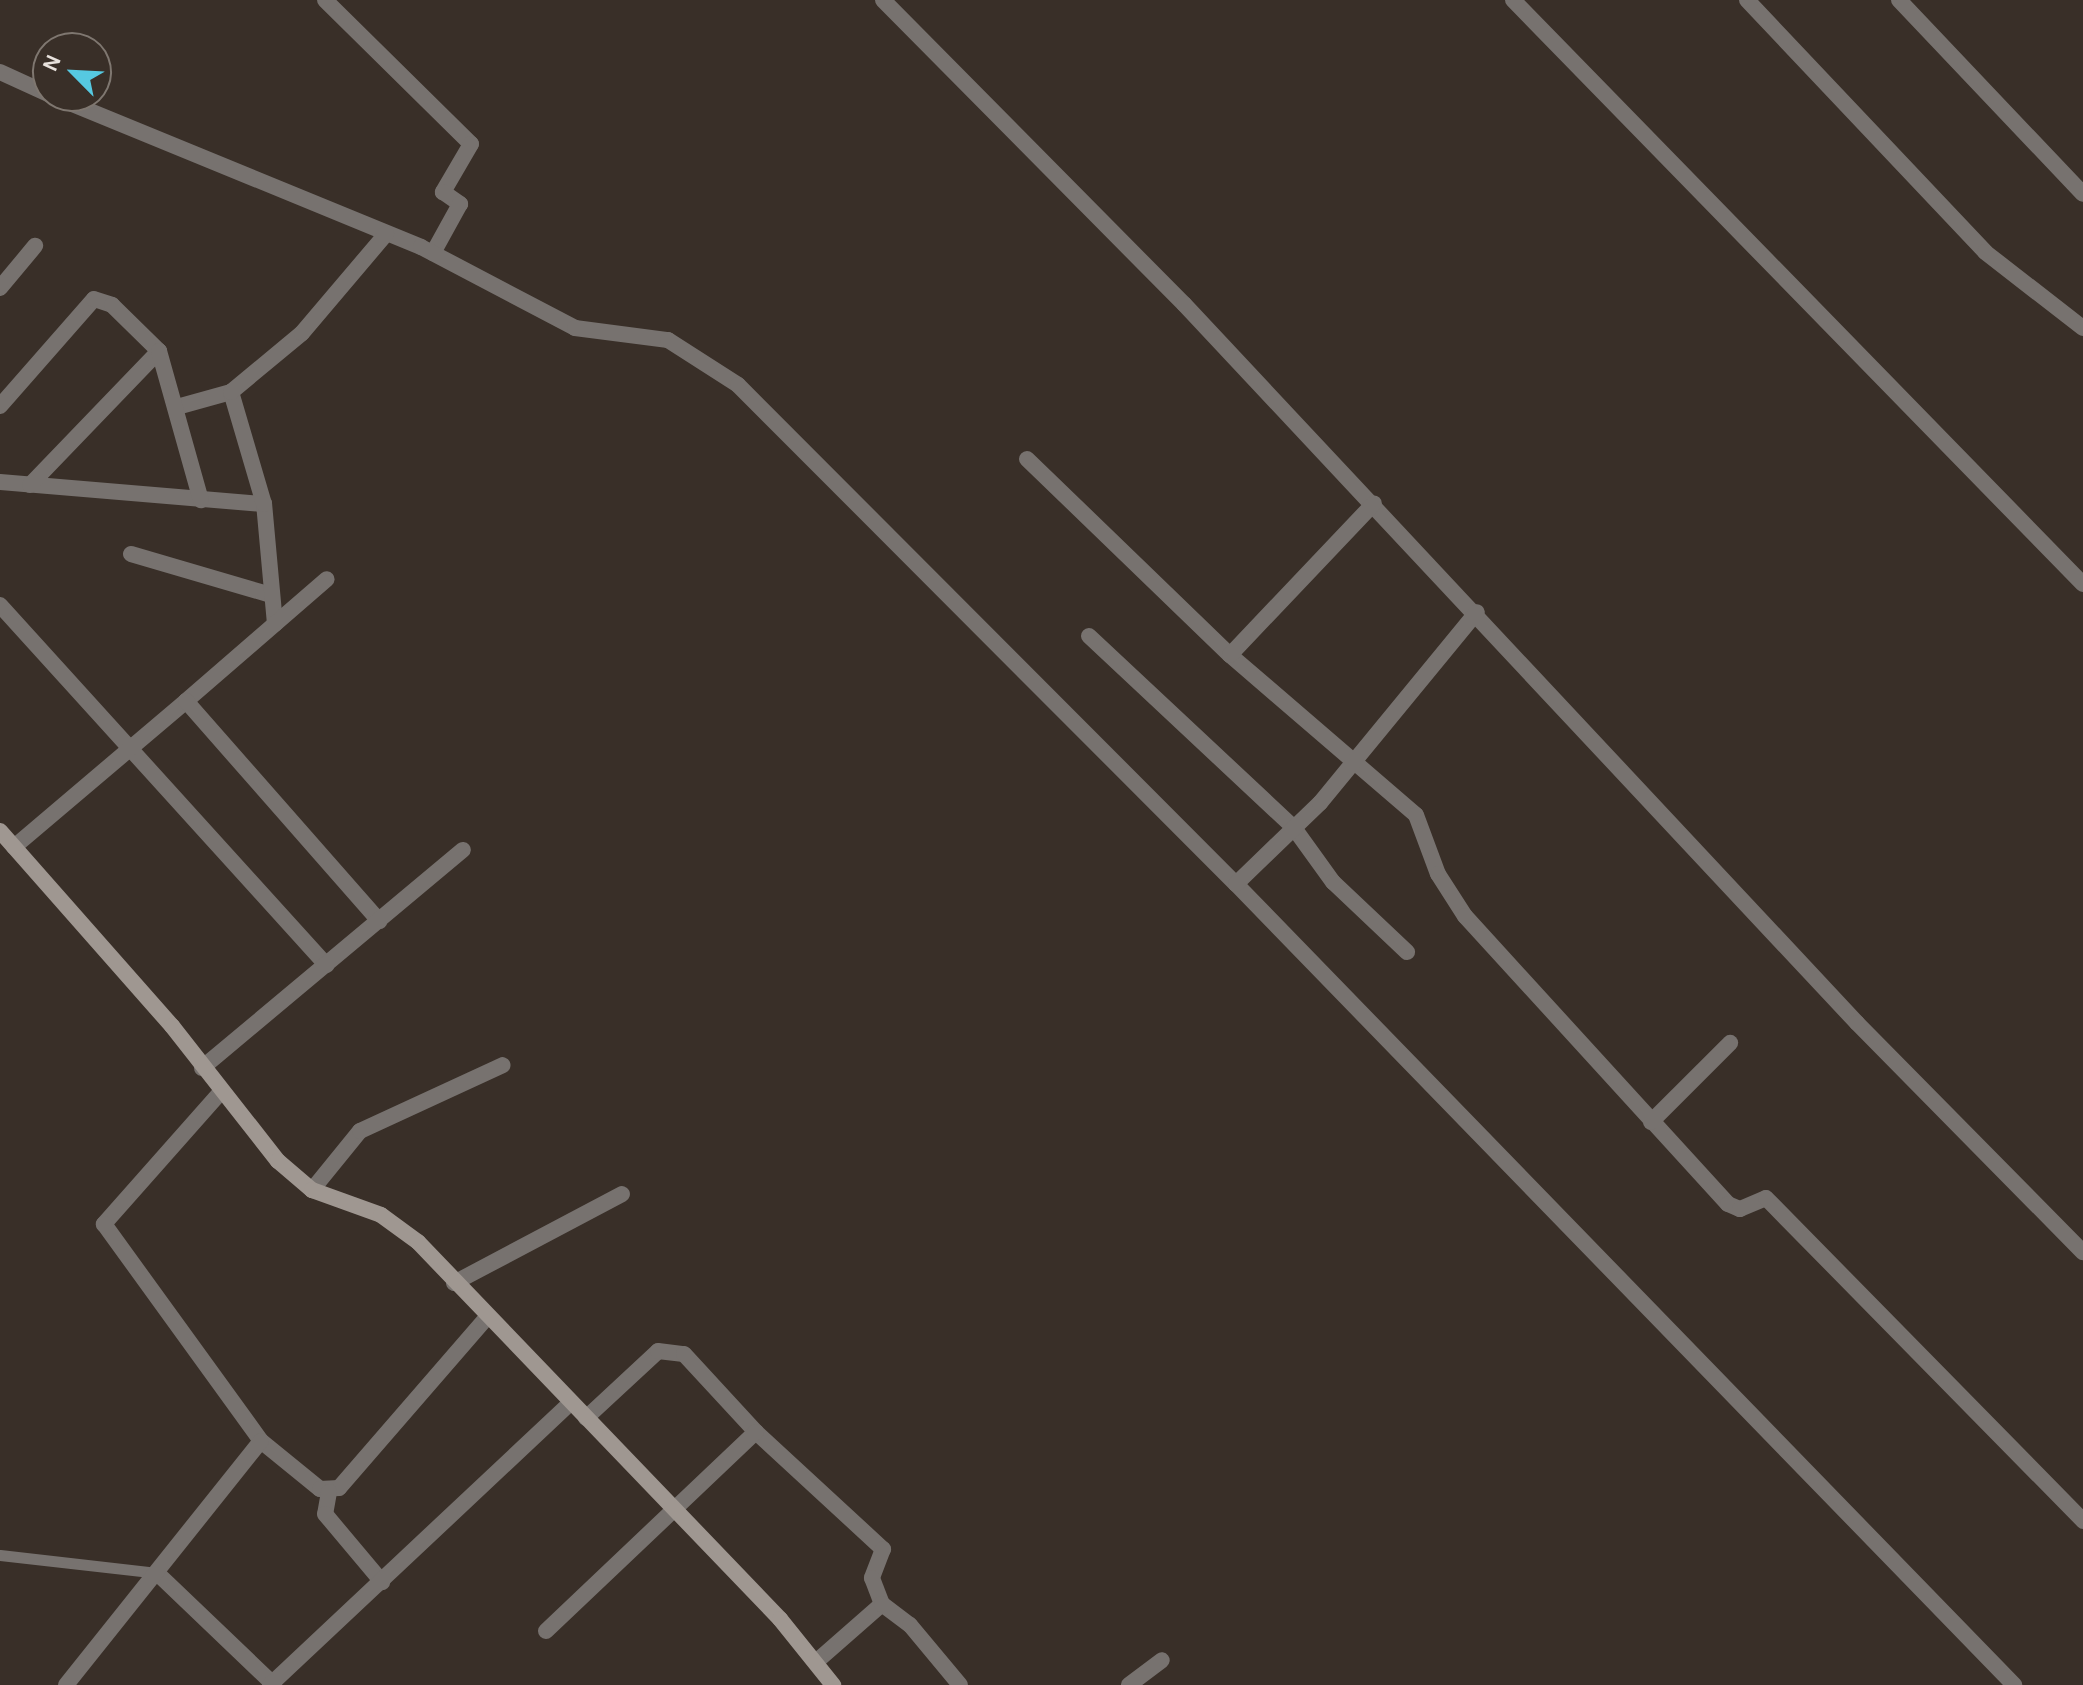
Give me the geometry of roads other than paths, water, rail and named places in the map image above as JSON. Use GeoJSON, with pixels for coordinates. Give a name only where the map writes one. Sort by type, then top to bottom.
{"type":"FeatureCollection","features":[{"type":"Feature","properties":{"kind":"street"},"geometry":{"type":"LineString","coordinates":[[325,0],[471,144],[443,192],[460,204],[433,253]]}},
{"type":"Feature","properties":{"kind":"street"},"geometry":{"type":"LineString","coordinates":[[883,0],[1374,503],[1857,1023],[2083,1252]]}},
{"type":"Feature","properties":{"kind":"street"},"geometry":{"type":"LineString","coordinates":[[1513,0],[2083,584]]}},
{"type":"Feature","properties":{"kind":"street"},"geometry":{"type":"LineString","coordinates":[[1747,0],[1985,252],[2083,328]]}},
{"type":"Feature","properties":{"kind":"street"},"geometry":{"type":"LineString","coordinates":[[1899,0],[2083,194]]}},
{"type":"Feature","properties":{"kind":"street"},"geometry":{"type":"LineString","coordinates":[[0,72],[32,86]]}},
{"type":"Feature","properties":{"kind":"street"},"geometry":{"type":"LineString","coordinates":[[92,112],[433,253],[575,328],[668,340],[738,385],[1236,884],[2014,1685]]}},
{"type":"Feature","properties":{"kind":"street"},"geometry":{"type":"LineString","coordinates":[[177,407],[231,392],[302,333],[386,234]]}},
{"type":"Feature","properties":{"kind":"street"},"geometry":{"type":"LineString","coordinates":[[0,288],[35,246]]}},
{"type":"Feature","properties":{"kind":"street"},"geometry":{"type":"LineString","coordinates":[[0,406],[94,299],[112,305],[159,351],[201,500]]}},
{"type":"Feature","properties":{"kind":"street"},"geometry":{"type":"LineString","coordinates":[[30,485],[159,351]]}},
{"type":"Feature","properties":{"kind":"street"},"geometry":{"type":"LineString","coordinates":[[231,392],[264,504],[275,624]]}},
{"type":"Feature","properties":{"kind":"street"},"geometry":{"type":"LineString","coordinates":[[1027,459],[1230,655],[1416,815],[1438,874],[1465,916],[1734,1209],[1766,1198],[2083,1521]]}},
{"type":"Feature","properties":{"kind":"street"},"geometry":{"type":"LineString","coordinates":[[0,482],[264,504]]}},
{"type":"Feature","properties":{"kind":"street"},"geometry":{"type":"LineString","coordinates":[[1230,655],[1374,503]]}},
{"type":"Feature","properties":{"kind":"street"},"geometry":{"type":"LineString","coordinates":[[131,554],[271,595]]}},
{"type":"Feature","properties":{"kind":"street"},"geometry":{"type":"LineString","coordinates":[[14,847],[327,579]]}},
{"type":"Feature","properties":{"kind":"street"},"geometry":{"type":"LineString","coordinates":[[0,605],[128,750],[326,965]]}},
{"type":"Feature","properties":{"kind":"street"},"geometry":{"type":"LineString","coordinates":[[1236,884],[1294,828],[1356,761],[1477,612]]}},
{"type":"Feature","properties":{"kind":"street"},"geometry":{"type":"LineString","coordinates":[[1089,636],[1294,828],[1333,882],[1407,952]]}},
{"type":"Feature","properties":{"kind":"street"},"geometry":{"type":"LineString","coordinates":[[186,701],[379,921]]}},
{"type":"Feature","properties":{"kind":"street"},"geometry":{"type":"LineString","coordinates":[[0,831],[202,1068],[219,1094],[312,1190],[399,1226],[817,1661],[833,1685]]}},
{"type":"Feature","properties":{"kind":"street"},"geometry":{"type":"LineString","coordinates":[[202,1068],[463,850]]}},
{"type":"Feature","properties":{"kind":"street"},"geometry":{"type":"LineString","coordinates":[[1651,1122],[1730,1043]]}},
{"type":"Feature","properties":{"kind":"street"},"geometry":{"type":"LineString","coordinates":[[312,1190],[360,1131],[503,1065]]}},
{"type":"Feature","properties":{"kind":"street"},"geometry":{"type":"LineString","coordinates":[[219,1094],[104,1224],[261,1441],[329,1492]]}},
{"type":"Feature","properties":{"kind":"street"},"geometry":{"type":"LineString","coordinates":[[454,1283],[622,1194]]}},
{"type":"Feature","properties":{"kind":"street"},"geometry":{"type":"LineString","coordinates":[[382,1582],[325,1514],[329,1492],[486,1318]]}},
{"type":"Feature","properties":{"kind":"street"},"geometry":{"type":"LineString","coordinates":[[586,1418],[669,1347],[684,1354],[756,1432],[883,1549],[872,1578],[882,1604],[910,1625],[960,1685]]}},
{"type":"Feature","properties":{"kind":"street"},"geometry":{"type":"LineString","coordinates":[[157,1573],[272,1684],[571,1402]]}},
{"type":"Feature","properties":{"kind":"street"},"geometry":{"type":"LineString","coordinates":[[546,1631],[756,1432]]}},
{"type":"Feature","properties":{"kind":"street"},"geometry":{"type":"LineString","coordinates":[[66,1685],[261,1441]]}},
{"type":"Feature","properties":{"kind":"street"},"geometry":{"type":"LineString","coordinates":[[817,1661],[882,1604]]}},
{"type":"Feature","properties":{"kind":"street"},"geometry":{"type":"LineString","coordinates":[[1129,1685],[1162,1660]]}},
{"type":"Feature","properties":{"kind":"lane"},"geometry":{"type":"LineString","coordinates":[[0,1555],[157,1573]]}}]}
